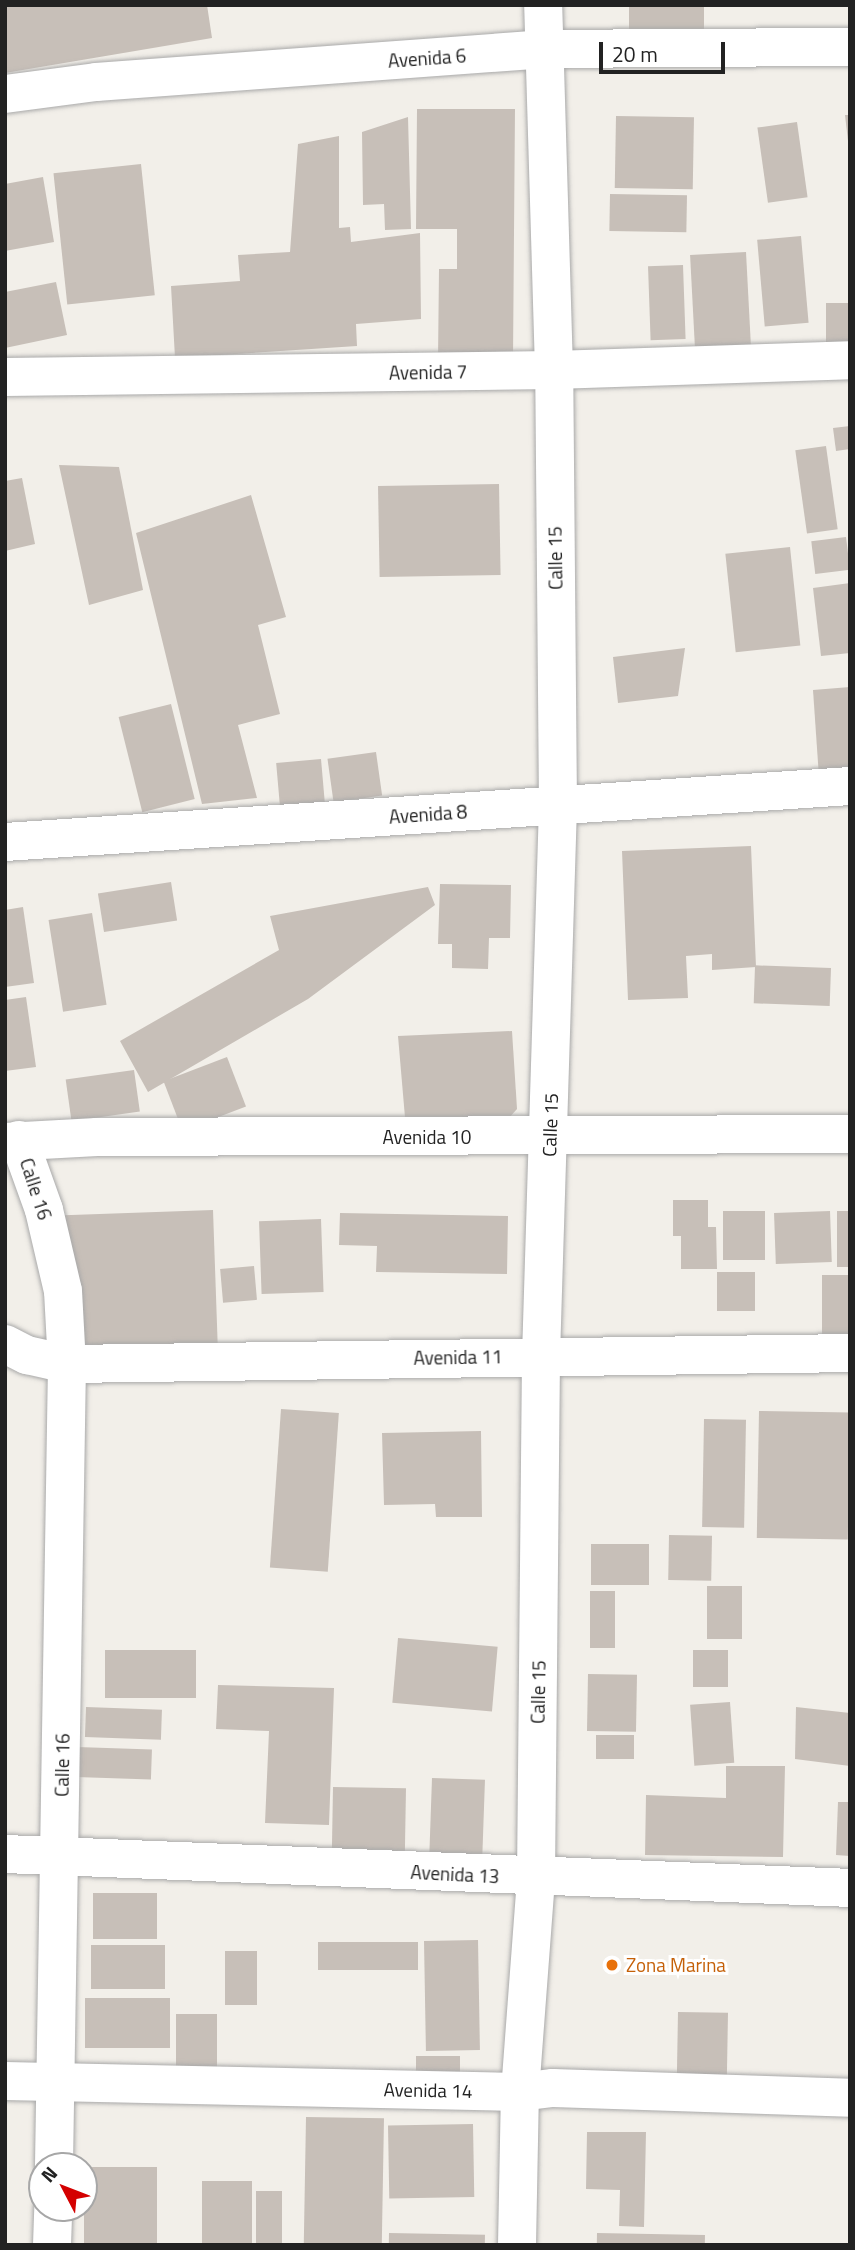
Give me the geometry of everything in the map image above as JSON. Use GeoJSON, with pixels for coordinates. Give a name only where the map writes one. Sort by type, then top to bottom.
{"type":"FeatureCollection","features":[{"type":"Feature","properties":{"kind":"street","name":"Calle 15"},"geometry":{"type":"LineString","coordinates":[[517,2245],[520,2092],[536,1878],[541,1356],[550,1137],[558,806],[554,370],[543,5]]}},
{"type":"Feature","properties":{"kind":"street","name":"Avenida 6"},"geometry":{"type":"LineString","coordinates":[[5,94],[96,82],[543,49],[850,47]]}},
{"type":"Feature","properties":{"kind":"street","name":"Avenida 7"},"geometry":{"type":"LineString","coordinates":[[5,377],[554,370],[850,360]]}},
{"type":"Feature","properties":{"kind":"street","name":"Avenida 8"},"geometry":{"type":"LineString","coordinates":[[5,842],[850,786]]}},
{"type":"Feature","properties":{"kind":"street","name":"Avenida 10"},"geometry":{"type":"LineString","coordinates":[[12,1141],[850,1134]]}},
{"type":"Feature","properties":{"kind":"street","name":"Calle 16"},"geometry":{"type":"LineString","coordinates":[[12,1141],[44,1210],[63,1291],[67,1364],[54,2152]]}},
{"type":"Feature","properties":{"kind":"street"},"geometry":{"type":"LineString","coordinates":[[5,1344],[27,1355],[67,1364]]}},
{"type":"Feature","properties":{"kind":"street","name":"Avenida 11"},"geometry":{"type":"LineString","coordinates":[[67,1364],[850,1353]]}},
{"type":"Feature","properties":{"kind":"street","name":"Avenida 13"},"geometry":{"type":"LineString","coordinates":[[5,1854],[61,1853],[536,1878],[850,1888]]}},
{"type":"Feature","properties":{"kind":"street","name":"Avenida 14"},"geometry":{"type":"LineString","coordinates":[[5,2081],[520,2092],[554,2088],[850,2098]]}},
{"type":"Feature","properties":{"kind":"street"},"geometry":{"type":"LineString","coordinates":[[52,2245],[53,2222]]}},
{"type":"Feature","properties":{"kind":"building"},"geometry":{"type":"Polygon","coordinates":[[[5,5],[207,5],[212,38],[5,73],[5,5]]]}},
{"type":"Feature","properties":{"kind":"building"},"geometry":{"type":"Polygon","coordinates":[[[629,5],[704,5],[704,33],[629,33],[629,5]]]}},
{"type":"Feature","properties":{"kind":"building"},"geometry":{"type":"Polygon","coordinates":[[[417,109],[515,109],[513,359],[438,359],[439,269],[457,269],[457,229],[416,229],[417,109]]]}},
{"type":"Feature","properties":{"kind":"building"},"geometry":{"type":"Polygon","coordinates":[[[845,115],[850,115],[850,141],[848,141],[845,115]]]}},
{"type":"Feature","properties":{"kind":"building"},"geometry":{"type":"Polygon","coordinates":[[[616,116],[694,117],[693,189],[615,188],[616,116]]]}},
{"type":"Feature","properties":{"kind":"building"},"geometry":{"type":"Polygon","coordinates":[[[408,117],[411,229],[385,230],[384,204],[363,205],[362,132],[408,117]]]}},
{"type":"Feature","properties":{"kind":"building"},"geometry":{"type":"Polygon","coordinates":[[[797,122],[808,197],[768,203],[757,128],[797,122]]]}},
{"type":"Feature","properties":{"kind":"building"},"geometry":{"type":"Polygon","coordinates":[[[339,136],[339,228],[350,227],[351,242],[420,233],[421,319],[356,324],[357,346],[175,358],[171,286],[240,281],[238,255],[290,252],[298,144],[339,136]]]}},
{"type":"Feature","properties":{"kind":"building"},"geometry":{"type":"Polygon","coordinates":[[[141,164],[155,295],[67,304],[53,173],[141,164]]]}},
{"type":"Feature","properties":{"kind":"building"},"geometry":{"type":"Polygon","coordinates":[[[43,177],[54,242],[5,251],[5,184],[43,177]]]}},
{"type":"Feature","properties":{"kind":"building"},"geometry":{"type":"Polygon","coordinates":[[[610,194],[687,195],[686,232],[609,231],[610,194]]]}},
{"type":"Feature","properties":{"kind":"building"},"geometry":{"type":"Polygon","coordinates":[[[801,236],[809,323],[765,327],[757,240],[801,236]]]}},
{"type":"Feature","properties":{"kind":"building"},"geometry":{"type":"Polygon","coordinates":[[[746,252],[751,355],[695,358],[690,255],[746,252]]]}},
{"type":"Feature","properties":{"kind":"building"},"geometry":{"type":"Polygon","coordinates":[[[683,265],[686,339],[651,340],[648,266],[683,265]]]}},
{"type":"Feature","properties":{"kind":"building"},"geometry":{"type":"Polygon","coordinates":[[[56,282],[67,335],[5,348],[5,292],[56,282]]]}},
{"type":"Feature","properties":{"kind":"building"},"geometry":{"type":"Polygon","coordinates":[[[826,303],[850,303],[850,351],[826,351],[826,303]]]}},
{"type":"Feature","properties":{"kind":"building"},"geometry":{"type":"Polygon","coordinates":[[[850,426],[850,449],[836,451],[833,428],[850,426]]]}},
{"type":"Feature","properties":{"kind":"building"},"geometry":{"type":"Polygon","coordinates":[[[826,446],[838,529],[807,533],[795,450],[826,446]]]}},
{"type":"Feature","properties":{"kind":"building"},"geometry":{"type":"Polygon","coordinates":[[[59,465],[119,467],[143,590],[89,605],[59,465]]]}},
{"type":"Feature","properties":{"kind":"building"},"geometry":{"type":"Polygon","coordinates":[[[22,478],[35,544],[5,551],[5,481],[22,478]]]}},
{"type":"Feature","properties":{"kind":"building"},"geometry":{"type":"Polygon","coordinates":[[[499,484],[501,575],[380,577],[378,486],[499,484]]]}},
{"type":"Feature","properties":{"kind":"building"},"geometry":{"type":"Polygon","coordinates":[[[251,495],[286,617],[258,625],[280,714],[238,725],[257,798],[202,804],[136,533],[251,495]]]}},
{"type":"Feature","properties":{"kind":"building"},"geometry":{"type":"Polygon","coordinates":[[[846,537],[850,570],[815,574],[811,541],[846,537]]]}},
{"type":"Feature","properties":{"kind":"building"},"geometry":{"type":"Polygon","coordinates":[[[790,547],[800,645],[736,652],[725,554],[790,547]]]}},
{"type":"Feature","properties":{"kind":"building"},"geometry":{"type":"Polygon","coordinates":[[[850,583],[850,653],[821,656],[813,588],[850,583]]]}},
{"type":"Feature","properties":{"kind":"building"},"geometry":{"type":"Polygon","coordinates":[[[685,648],[678,696],[618,703],[613,657],[685,648]]]}},
{"type":"Feature","properties":{"kind":"building"},"geometry":{"type":"Polygon","coordinates":[[[850,687],[850,775],[819,777],[813,690],[850,687]]]}},
{"type":"Feature","properties":{"kind":"building"},"geometry":{"type":"Polygon","coordinates":[[[171,704],[195,799],[142,812],[119,717],[171,704]]]}},
{"type":"Feature","properties":{"kind":"building"},"geometry":{"type":"Polygon","coordinates":[[[376,752],[382,796],[334,802],[327,759],[376,752]]]}},
{"type":"Feature","properties":{"kind":"building"},"geometry":{"type":"Polygon","coordinates":[[[321,759],[325,807],[280,811],[276,763],[321,759]]]}},
{"type":"Feature","properties":{"kind":"building"},"geometry":{"type":"Polygon","coordinates":[[[751,846],[756,967],[712,970],[712,954],[686,956],[688,998],[628,1000],[622,851],[751,846]]]}},
{"type":"Feature","properties":{"kind":"building"},"geometry":{"type":"Polygon","coordinates":[[[171,882],[177,921],[104,932],[98,894],[171,882]]]}},
{"type":"Feature","properties":{"kind":"building"},"geometry":{"type":"Polygon","coordinates":[[[440,884],[511,885],[510,938],[489,938],[488,969],[452,968],[452,944],[438,944],[440,884]]]}},
{"type":"Feature","properties":{"kind":"building"},"geometry":{"type":"Polygon","coordinates":[[[428,887],[435,905],[308,999],[148,1092],[120,1041],[279,950],[270,916],[428,887]]]}},
{"type":"Feature","properties":{"kind":"building"},"geometry":{"type":"Polygon","coordinates":[[[23,907],[34,983],[5,987],[5,910],[23,907]]]}},
{"type":"Feature","properties":{"kind":"building"},"geometry":{"type":"Polygon","coordinates":[[[92,913],[107,1005],[63,1012],[49,920],[92,913]]]}},
{"type":"Feature","properties":{"kind":"building"},"geometry":{"type":"Polygon","coordinates":[[[755,965],[831,968],[830,1006],[754,1003],[755,965]]]}},
{"type":"Feature","properties":{"kind":"building"},"geometry":{"type":"Polygon","coordinates":[[[26,997],[36,1067],[5,1071],[5,1000],[26,997]]]}},
{"type":"Feature","properties":{"kind":"building"},"geometry":{"type":"Polygon","coordinates":[[[512,1031],[517,1109],[508,1119],[406,1129],[398,1036],[512,1031]]]}},
{"type":"Feature","properties":{"kind":"building"},"geometry":{"type":"Polygon","coordinates":[[[227,1057],[246,1106],[183,1131],[164,1081],[227,1057]]]}},
{"type":"Feature","properties":{"kind":"building"},"geometry":{"type":"Polygon","coordinates":[[[134,1070],[140,1112],[72,1121],[66,1080],[134,1070]]]}},
{"type":"Feature","properties":{"kind":"building"},"geometry":{"type":"Polygon","coordinates":[[[673,1200],[708,1200],[708,1227],[716,1227],[717,1269],[681,1269],[681,1236],[673,1236],[673,1200]]]}},
{"type":"Feature","properties":{"kind":"building"},"geometry":{"type":"Polygon","coordinates":[[[213,1210],[218,1346],[69,1351],[64,1215],[213,1210]]]}},
{"type":"Feature","properties":{"kind":"building"},"geometry":{"type":"Polygon","coordinates":[[[723,1211],[765,1211],[765,1260],[723,1260],[723,1211]]]}},
{"type":"Feature","properties":{"kind":"building"},"geometry":{"type":"Polygon","coordinates":[[[830,1211],[832,1262],[776,1264],[774,1213],[830,1211]]]}},
{"type":"Feature","properties":{"kind":"building"},"geometry":{"type":"Polygon","coordinates":[[[837,1211],[850,1211],[850,1267],[837,1267],[837,1211]]]}},
{"type":"Feature","properties":{"kind":"building"},"geometry":{"type":"Polygon","coordinates":[[[340,1213],[508,1216],[507,1274],[376,1272],[377,1246],[339,1245],[340,1213]]]}},
{"type":"Feature","properties":{"kind":"building"},"geometry":{"type":"Polygon","coordinates":[[[321,1219],[324,1292],[262,1294],[259,1221],[321,1219]]]}},
{"type":"Feature","properties":{"kind":"building"},"geometry":{"type":"Polygon","coordinates":[[[254,1266],[257,1300],[223,1303],[220,1269],[254,1266]]]}},
{"type":"Feature","properties":{"kind":"building"},"geometry":{"type":"Polygon","coordinates":[[[717,1272],[755,1272],[755,1311],[717,1311],[717,1272]]]}},
{"type":"Feature","properties":{"kind":"building"},"geometry":{"type":"Polygon","coordinates":[[[822,1275],[850,1275],[850,1350],[822,1350],[822,1275]]]}},
{"type":"Feature","properties":{"kind":"building"},"geometry":{"type":"Polygon","coordinates":[[[281,1409],[339,1413],[328,1572],[270,1568],[281,1409]]]}},
{"type":"Feature","properties":{"kind":"building"},"geometry":{"type":"Polygon","coordinates":[[[759,1411],[850,1413],[848,1540],[757,1538],[759,1411]]]}},
{"type":"Feature","properties":{"kind":"building"},"geometry":{"type":"Polygon","coordinates":[[[704,1419],[746,1420],[744,1528],[702,1527],[704,1419]]]}},
{"type":"Feature","properties":{"kind":"building"},"geometry":{"type":"Polygon","coordinates":[[[481,1431],[482,1517],[436,1517],[435,1504],[384,1505],[382,1433],[481,1431]]]}},
{"type":"Feature","properties":{"kind":"building"},"geometry":{"type":"Polygon","coordinates":[[[669,1535],[712,1536],[711,1581],[668,1580],[669,1535]]]}},
{"type":"Feature","properties":{"kind":"building"},"geometry":{"type":"Polygon","coordinates":[[[591,1544],[649,1544],[649,1585],[591,1585],[591,1544]]]}},
{"type":"Feature","properties":{"kind":"building"},"geometry":{"type":"Polygon","coordinates":[[[707,1586],[742,1586],[742,1639],[707,1639],[707,1586]]]}},
{"type":"Feature","properties":{"kind":"building"},"geometry":{"type":"Polygon","coordinates":[[[590,1591],[615,1591],[615,1648],[590,1648],[590,1591]]]}},
{"type":"Feature","properties":{"kind":"building"},"geometry":{"type":"Polygon","coordinates":[[[398,1638],[498,1647],[492,1711],[392,1703],[398,1638]]]}},
{"type":"Feature","properties":{"kind":"building"},"geometry":{"type":"Polygon","coordinates":[[[105,1650],[196,1650],[196,1698],[105,1698],[105,1650]]]}},
{"type":"Feature","properties":{"kind":"building"},"geometry":{"type":"Polygon","coordinates":[[[693,1650],[728,1650],[728,1687],[693,1687],[693,1650]]]}},
{"type":"Feature","properties":{"kind":"building"},"geometry":{"type":"Polygon","coordinates":[[[588,1674],[637,1675],[636,1732],[587,1731],[588,1674]]]}},
{"type":"Feature","properties":{"kind":"building"},"geometry":{"type":"Polygon","coordinates":[[[218,1685],[334,1688],[329,1825],[265,1823],[269,1731],[216,1729],[218,1685]]]}},
{"type":"Feature","properties":{"kind":"building"},"geometry":{"type":"Polygon","coordinates":[[[730,1702],[734,1763],[694,1766],[690,1705],[730,1702]]]}},
{"type":"Feature","properties":{"kind":"building"},"geometry":{"type":"Polygon","coordinates":[[[86,1707],[162,1710],[161,1740],[85,1737],[86,1707]]]}},
{"type":"Feature","properties":{"kind":"building"},"geometry":{"type":"Polygon","coordinates":[[[796,1707],[850,1713],[850,1766],[795,1759],[796,1707]]]}},
{"type":"Feature","properties":{"kind":"building"},"geometry":{"type":"Polygon","coordinates":[[[596,1735],[634,1735],[634,1759],[596,1759],[596,1735]]]}},
{"type":"Feature","properties":{"kind":"building"},"geometry":{"type":"Polygon","coordinates":[[[77,1747],[152,1750],[151,1780],[76,1777],[77,1747]]]}},
{"type":"Feature","properties":{"kind":"building"},"geometry":{"type":"Polygon","coordinates":[[[726,1766],[785,1766],[783,1857],[645,1855],[646,1795],[726,1798],[726,1766]]]}},
{"type":"Feature","properties":{"kind":"building"},"geometry":{"type":"Polygon","coordinates":[[[432,1778],[485,1780],[482,1860],[429,1858],[432,1778]]]}},
{"type":"Feature","properties":{"kind":"building"},"geometry":{"type":"Polygon","coordinates":[[[333,1787],[406,1788],[405,1856],[332,1855],[333,1787]]]}},
{"type":"Feature","properties":{"kind":"building"},"geometry":{"type":"Polygon","coordinates":[[[838,1802],[850,1802],[850,1856],[836,1855],[838,1802]]]}},
{"type":"Feature","properties":{"kind":"building"},"geometry":{"type":"Polygon","coordinates":[[[93,1893],[157,1893],[157,1939],[93,1939],[93,1893]]]}},
{"type":"Feature","properties":{"kind":"building"},"geometry":{"type":"Polygon","coordinates":[[[478,1940],[480,2050],[426,2051],[424,1941],[478,1940]]]}},
{"type":"Feature","properties":{"kind":"building"},"geometry":{"type":"Polygon","coordinates":[[[318,1942],[418,1942],[418,1970],[318,1970],[318,1942]]]}},
{"type":"Feature","properties":{"kind":"building"},"geometry":{"type":"Polygon","coordinates":[[[91,1945],[165,1945],[165,1989],[91,1989],[91,1945]]]}},
{"type":"Feature","properties":{"kind":"building"},"geometry":{"type":"Polygon","coordinates":[[[225,1951],[257,1951],[257,2005],[225,2005],[225,1951]]]}},
{"type":"Feature","properties":{"kind":"building"},"geometry":{"type":"Polygon","coordinates":[[[85,1998],[170,1998],[170,2048],[85,2048],[85,1998]]]}},
{"type":"Feature","properties":{"kind":"building"},"geometry":{"type":"Polygon","coordinates":[[[678,2012],[728,2013],[727,2096],[677,2095],[678,2012]]]}},
{"type":"Feature","properties":{"kind":"building"},"geometry":{"type":"Polygon","coordinates":[[[176,2014],[217,2014],[217,2072],[176,2072],[176,2014]]]}},
{"type":"Feature","properties":{"kind":"building"},"geometry":{"type":"Polygon","coordinates":[[[416,2056],[460,2056],[460,2081],[416,2081],[416,2056]]]}},
{"type":"Feature","properties":{"kind":"building"},"geometry":{"type":"Polygon","coordinates":[[[306,2117],[384,2118],[382,2245],[304,2245],[306,2117]]]}},
{"type":"Feature","properties":{"kind":"building"},"geometry":{"type":"Polygon","coordinates":[[[473,2124],[474,2197],[389,2198],[388,2125],[473,2124]]]}},
{"type":"Feature","properties":{"kind":"building"},"geometry":{"type":"Polygon","coordinates":[[[587,2132],[646,2132],[644,2227],[619,2226],[620,2190],[586,2189],[587,2132]]]}},
{"type":"Feature","properties":{"kind":"building"},"geometry":{"type":"Polygon","coordinates":[[[98,2167],[157,2167],[157,2245],[84,2245],[84,2222],[98,2222],[98,2167]]]}},
{"type":"Feature","properties":{"kind":"building"},"geometry":{"type":"Polygon","coordinates":[[[202,2181],[252,2181],[252,2245],[202,2245],[202,2181]]]}},
{"type":"Feature","properties":{"kind":"building"},"geometry":{"type":"Polygon","coordinates":[[[256,2191],[282,2191],[282,2245],[256,2245],[256,2191]]]}},
{"type":"Feature","properties":{"kind":"building"},"geometry":{"type":"Polygon","coordinates":[[[389,2233],[485,2235],[485,2245],[389,2245],[389,2233]]]}},
{"type":"Feature","properties":{"kind":"building"},"geometry":{"type":"Polygon","coordinates":[[[597,2233],[705,2235],[705,2245],[597,2245],[597,2233]]]}},
{"type":"Feature","properties":{"kind":"place","name":"Zona Marina"},"geometry":{"type":"Point","coordinates":[612,1965]}}]}
